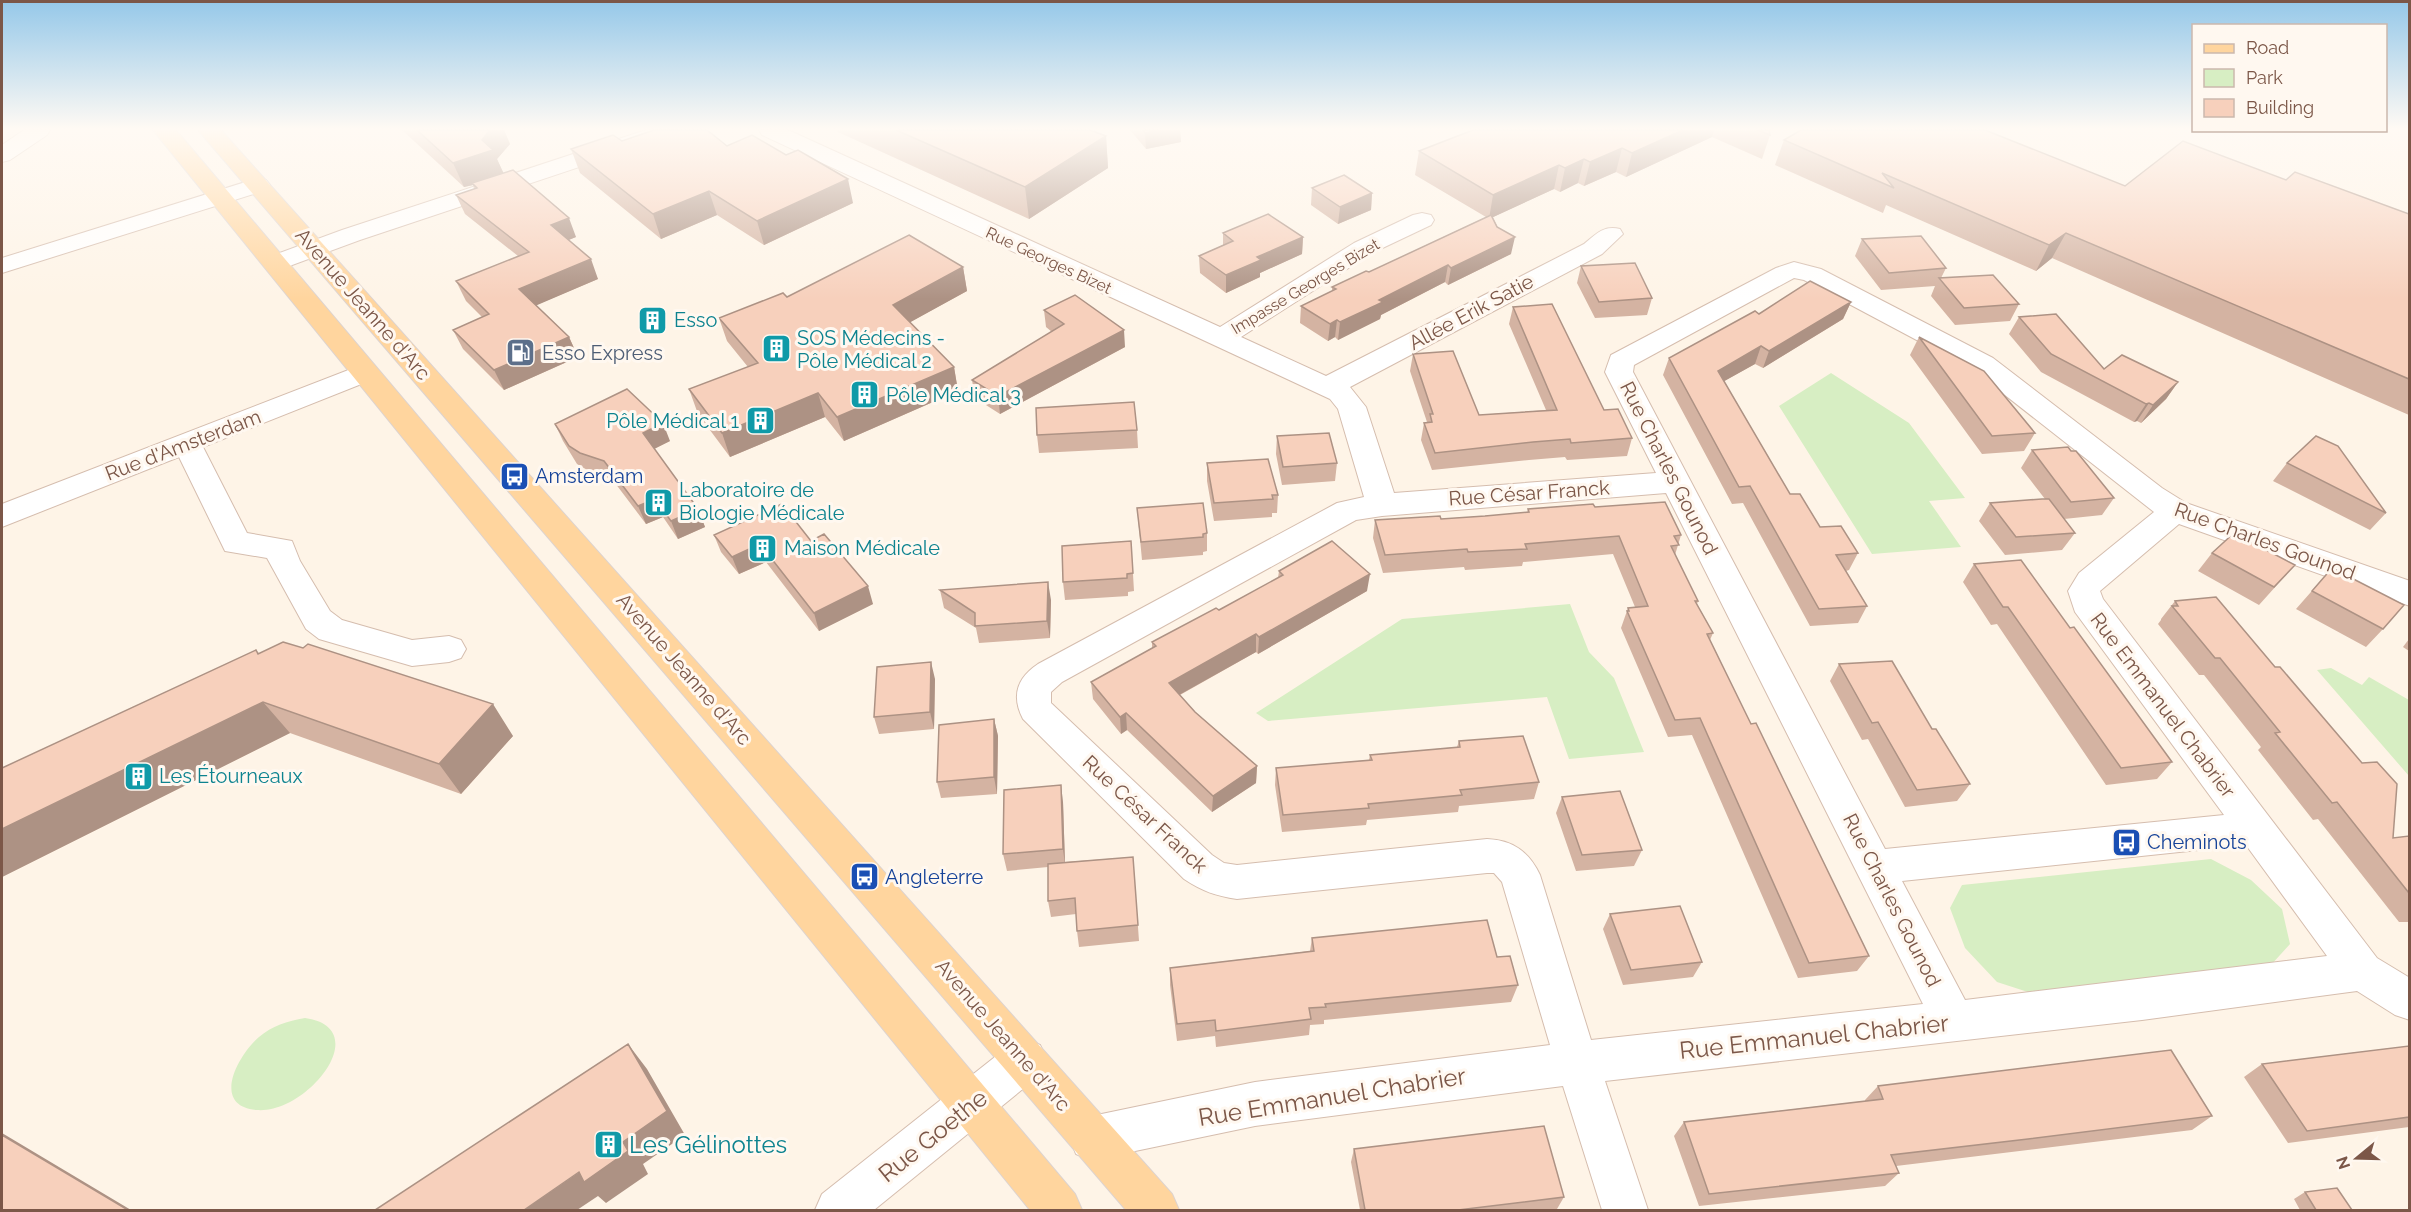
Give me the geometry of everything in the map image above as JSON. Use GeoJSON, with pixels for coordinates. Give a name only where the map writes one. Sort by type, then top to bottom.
{"type":"FeatureCollection","features":[{"type":"Feature","properties":{"kind":"main road","name":"Avenue Jeanne d'Arc"},"geometry":{"type":"LineString","coordinates":[[210,187],[1059,1210]]}},
{"type":"Feature","properties":{"kind":"main road","name":"Avenue Jeanne d'Arc"},"geometry":{"type":"LineString","coordinates":[[259,187],[1156,1210]]}},
{"type":"Feature","properties":{"kind":"street"},"geometry":{"type":"LineString","coordinates":[[2,266],[253,187]]}},
{"type":"Feature","properties":{"kind":"street"},"geometry":{"type":"LineString","coordinates":[[275,263],[498,187]]}},
{"type":"Feature","properties":{"kind":"street","name":"Rue Georges Bizet"},"geometry":{"type":"LineString","coordinates":[[893,187],[1329,386]]}},
{"type":"Feature","properties":{"kind":"street","name":"Impasse Georges Bizet"},"geometry":{"type":"LineString","coordinates":[[1221,338],[1363,248],[1422,220]]}},
{"type":"Feature","properties":{"kind":"street","name":"Allée Erik Satie"},"geometry":{"type":"LineString","coordinates":[[1329,386],[1593,249],[1611,234]]}},
{"type":"Feature","properties":{"kind":"street","name":"Rue Charles Gounod"},"geometry":{"type":"LineString","coordinates":[[1954,1021],[1619,372],[1621,361],[1794,270],[1812,274],[1983,364],[2151,495],[2175,511],[2409,594]]}},
{"type":"Feature","properties":{"kind":"street","name":"Rue d'Amsterdam"},"geometry":{"type":"LineString","coordinates":[[4,505],[187,444],[364,373]]}},
{"type":"Feature","properties":{"kind":"street"},"geometry":{"type":"LineString","coordinates":[[1329,386],[1347,399],[1352,407],[1382,505]]}},
{"type":"Feature","properties":{"kind":"street"},"geometry":{"type":"LineString","coordinates":[[187,444],[236,543],[281,549],[284,562],[318,620],[318,639],[412,654],[449,649]]}},
{"type":"Feature","properties":{"kind":"street","name":"Rue César Franck"},"geometry":{"type":"LineString","coordinates":[[1577,1062],[1520,875],[1513,864],[1501,856],[1487,856],[1237,882],[1216,879],[1198,867],[1035,709],[1032,696],[1036,683],[1050,673],[1348,511],[1382,505],[1676,482]]}},
{"type":"Feature","properties":{"kind":"street","name":"Rue Emmanuel Chabrier"},"geometry":{"type":"LineString","coordinates":[[2175,511],[2090,581],[2084,591],[2087,603],[2362,971]]}},
{"type":"Feature","properties":{"kind":"street","name":"Rue Emmanuel Chabrier"},"geometry":{"type":"LineString","coordinates":[[1874,867],[2254,828]]}},
{"type":"Feature","properties":{"kind":"street"},"geometry":{"type":"LineString","coordinates":[[2362,971],[2409,1001]]}},
{"type":"Feature","properties":{"kind":"street","name":"Rue Emmanuel Chabrier"},"geometry":{"type":"LineString","coordinates":[[1092,1138],[1255,1104],[1577,1062],[1954,1021],[2362,971]]}},
{"type":"Feature","properties":{"kind":"street","name":"Rue Goethe"},"geometry":{"type":"LineString","coordinates":[[838,1210],[972,1105],[1025,1060]]}},
{"type":"Feature","properties":{"kind":"street"},"geometry":{"type":"LineString","coordinates":[[1577,1062],[1625,1210]]}},
{"type":"Feature","properties":{"kind":"green space"},"geometry":{"type":"Polygon","coordinates":[[[1831,373],[1909,423],[1965,498],[1929,501],[1961,547],[1872,554],[1779,406],[1831,373]]]}},
{"type":"Feature","properties":{"kind":"green space"},"geometry":{"type":"Polygon","coordinates":[[[1570,604],[1589,652],[1614,678],[1644,752],[1569,759],[1547,697],[1268,721],[1256,713],[1402,619],[1570,604]]]}},
{"type":"Feature","properties":{"kind":"green space"},"geometry":{"type":"Polygon","coordinates":[[[2331,668],[2362,685],[2369,677],[2409,700],[2409,776],[2317,670],[2331,668]]]}},
{"type":"Feature","properties":{"kind":"green space"},"geometry":{"type":"Polygon","coordinates":[[[2211,859],[2251,880],[2282,909],[2290,944],[2270,966],[2031,993],[1997,982],[1965,948],[1950,908],[1962,885],[2211,859]]]}},
{"type":"Feature","properties":{"kind":"green space"},"geometry":{"type":"Polygon","coordinates":[[[305,1018],[325,1025],[334,1037],[334,1053],[326,1069],[313,1085],[296,1099],[276,1108],[257,1110],[243,1106],[235,1099],[231,1090],[243,1055],[259,1037],[269,1030],[286,1022],[305,1018]]]}},
{"type":"Feature","properties":{"kind":"building"},"geometry":{"type":"Polygon","coordinates":[[[476,187],[532,187],[569,218],[551,225],[591,259],[519,289],[569,337],[494,370],[453,330],[489,314],[456,281],[529,252],[456,195],[477,188],[476,187]]]}},
{"type":"Feature","properties":{"kind":"building"},"geometry":{"type":"Polygon","coordinates":[[[618,187],[832,187],[757,221],[709,191],[653,214],[618,187]]]}},
{"type":"Feature","properties":{"kind":"building"},"geometry":{"type":"Polygon","coordinates":[[[1362,187],[1372,193],[1340,207],[1312,188],[1362,187]]]}},
{"type":"Feature","properties":{"kind":"building"},"geometry":{"type":"Polygon","coordinates":[[[1479,187],[1512,187],[1493,195],[1479,187]]]}},
{"type":"Feature","properties":{"kind":"building"},"geometry":{"type":"Polygon","coordinates":[[[1913,187],[2335,187],[2409,214],[2409,379],[2066,233],[2049,245],[1913,187]]]}},
{"type":"Feature","properties":{"kind":"building"},"geometry":{"type":"Polygon","coordinates":[[[1268,214],[1303,237],[1257,257],[1261,260],[1226,275],[1199,256],[1233,241],[1223,233],[1268,214]]]}},
{"type":"Feature","properties":{"kind":"building"},"geometry":{"type":"Polygon","coordinates":[[[1491,215],[1497,227],[1515,237],[1451,268],[1448,265],[1379,300],[1383,302],[1340,322],[1337,320],[1330,324],[1301,306],[1336,289],[1332,287],[1491,215]]]}},
{"type":"Feature","properties":{"kind":"building"},"geometry":{"type":"Polygon","coordinates":[[[909,235],[963,267],[893,305],[954,367],[837,417],[818,393],[722,433],[689,389],[758,363],[719,318],[783,293],[787,297],[909,235]]]}},
{"type":"Feature","properties":{"kind":"building"},"geometry":{"type":"Polygon","coordinates":[[[1921,236],[1946,268],[1889,273],[1862,239],[1921,236]]]}},
{"type":"Feature","properties":{"kind":"building"},"geometry":{"type":"Polygon","coordinates":[[[1635,263],[1652,298],[1599,302],[1581,266],[1635,263]]]}},
{"type":"Feature","properties":{"kind":"building"},"geometry":{"type":"Polygon","coordinates":[[[1993,275],[2019,304],[1964,308],[1939,278],[1993,275]]]}},
{"type":"Feature","properties":{"kind":"building"},"geometry":{"type":"Polygon","coordinates":[[[1810,281],[1851,302],[1769,351],[1761,346],[1718,371],[1790,494],[1800,494],[1820,527],[1841,526],[1858,553],[1836,555],[1867,606],[1819,609],[1750,486],[1739,487],[1669,358],[1755,311],[1759,314],[1810,281]]]}},
{"type":"Feature","properties":{"kind":"building"},"geometry":{"type":"Polygon","coordinates":[[[1075,295],[1124,330],[998,396],[972,380],[1064,324],[1044,310],[1075,295]]]}},
{"type":"Feature","properties":{"kind":"building"},"geometry":{"type":"Polygon","coordinates":[[[1552,304],[1604,410],[1618,409],[1632,438],[1571,443],[1570,439],[1435,453],[1424,423],[1432,422],[1430,414],[1433,414],[1413,354],[1453,351],[1479,415],[1557,410],[1513,307],[1552,304]]]}},
{"type":"Feature","properties":{"kind":"building"},"geometry":{"type":"Polygon","coordinates":[[[2056,314],[2104,369],[2122,355],[2178,382],[2153,405],[2146,404],[2051,354],[2019,317],[2056,314]]]}},
{"type":"Feature","properties":{"kind":"building"},"geometry":{"type":"Polygon","coordinates":[[[1919,337],[1984,371],[2035,433],[1992,436],[1919,337]]]}},
{"type":"Feature","properties":{"kind":"building"},"geometry":{"type":"Polygon","coordinates":[[[627,389],[663,423],[643,433],[698,509],[671,521],[655,499],[638,506],[604,461],[580,453],[569,446],[555,424],[627,389]]]}},
{"type":"Feature","properties":{"kind":"building"},"geometry":{"type":"Polygon","coordinates":[[[1134,402],[1137,430],[1037,435],[1036,408],[1134,402]]]}},
{"type":"Feature","properties":{"kind":"building"},"geometry":{"type":"Polygon","coordinates":[[[1329,433],[1337,463],[1283,467],[1277,436],[1329,433]]]}},
{"type":"Feature","properties":{"kind":"building"},"geometry":{"type":"Polygon","coordinates":[[[2316,436],[2338,446],[2386,513],[2287,463],[2316,436]]]}},
{"type":"Feature","properties":{"kind":"building"},"geometry":{"type":"Polygon","coordinates":[[[2068,447],[2071,451],[2076,451],[2114,498],[2071,502],[2032,450],[2068,447]]]}},
{"type":"Feature","properties":{"kind":"building"},"geometry":{"type":"Polygon","coordinates":[[[1268,459],[1278,495],[1272,495],[1273,499],[1214,503],[1207,463],[1268,459]]]}},
{"type":"Feature","properties":{"kind":"building"},"geometry":{"type":"Polygon","coordinates":[[[2049,499],[2075,533],[2016,537],[1990,503],[2049,499]]]}},
{"type":"Feature","properties":{"kind":"building"},"geometry":{"type":"Polygon","coordinates":[[[1665,502],[1681,535],[1674,536],[1679,545],[1671,546],[1698,601],[1695,601],[1713,633],[1707,634],[1751,724],[1756,723],[1869,956],[1809,963],[1700,718],[1675,720],[1627,611],[1629,611],[1628,608],[1648,606],[1619,536],[1525,544],[1527,549],[1468,552],[1467,549],[1385,555],[1375,520],[1440,516],[1441,519],[1593,504],[1595,507],[1665,502]]]}},
{"type":"Feature","properties":{"kind":"building"},"geometry":{"type":"Polygon","coordinates":[[[1203,503],[1207,533],[1203,534],[1203,537],[1141,542],[1137,508],[1203,503]]]}},
{"type":"Feature","properties":{"kind":"building"},"geometry":{"type":"Polygon","coordinates":[[[782,504],[811,541],[824,534],[868,586],[814,613],[760,544],[732,557],[714,535],[782,504]]]}},
{"type":"Feature","properties":{"kind":"building"},"geometry":{"type":"Polygon","coordinates":[[[2234,533],[2295,565],[2274,587],[2212,553],[2234,533]]]}},
{"type":"Feature","properties":{"kind":"building"},"geometry":{"type":"Polygon","coordinates":[[[1131,541],[1133,573],[1127,574],[1127,578],[1063,582],[1062,546],[1131,541]]]}},
{"type":"Feature","properties":{"kind":"building"},"geometry":{"type":"Polygon","coordinates":[[[1332,541],[1370,574],[1259,637],[1256,634],[1169,683],[1195,712],[1257,766],[1213,796],[1126,713],[1120,717],[1091,682],[1156,646],[1152,642],[1216,608],[1219,610],[1283,575],[1279,571],[1332,541]]]}},
{"type":"Feature","properties":{"kind":"building"},"geometry":{"type":"Polygon","coordinates":[[[2021,560],[2070,628],[2074,627],[2172,762],[2121,768],[2008,607],[2003,607],[1974,564],[2021,560]]]}},
{"type":"Feature","properties":{"kind":"building"},"geometry":{"type":"Polygon","coordinates":[[[2332,568],[2404,605],[2383,629],[2312,591],[2332,568]]]}},
{"type":"Feature","properties":{"kind":"building"},"geometry":{"type":"Polygon","coordinates":[[[1048,582],[1047,621],[975,626],[975,613],[940,590],[1048,582]]]}},
{"type":"Feature","properties":{"kind":"building"},"geometry":{"type":"Polygon","coordinates":[[[2216,597],[2275,667],[2280,667],[2362,763],[2377,762],[2397,784],[2393,838],[2409,836],[2409,893],[2337,802],[2332,803],[2275,733],[2280,732],[2220,658],[2215,658],[2172,606],[2178,606],[2175,601],[2216,597]]]}},
{"type":"Feature","properties":{"kind":"building"},"geometry":{"type":"Polygon","coordinates":[[[283,642],[303,648],[308,644],[493,704],[439,764],[263,702],[2,829],[2,768],[256,650],[258,654],[283,642]]]}},
{"type":"Feature","properties":{"kind":"building"},"geometry":{"type":"Polygon","coordinates":[[[1892,661],[1932,729],[1936,729],[1970,784],[1917,790],[1878,722],[1872,723],[1839,664],[1892,661]]]}},
{"type":"Feature","properties":{"kind":"building"},"geometry":{"type":"Polygon","coordinates":[[[931,662],[930,712],[874,717],[877,667],[931,662]]]}},
{"type":"Feature","properties":{"kind":"building"},"geometry":{"type":"Polygon","coordinates":[[[994,719],[994,777],[937,782],[939,725],[994,719]]]}},
{"type":"Feature","properties":{"kind":"building"},"geometry":{"type":"Polygon","coordinates":[[[1523,736],[1539,782],[1460,790],[1462,795],[1368,804],[1369,808],[1283,815],[1276,768],[1372,760],[1370,755],[1460,747],[1459,741],[1523,736]]]}},
{"type":"Feature","properties":{"kind":"building"},"geometry":{"type":"Polygon","coordinates":[[[1061,785],[1063,849],[1003,854],[1004,790],[1061,785]]]}},
{"type":"Feature","properties":{"kind":"building"},"geometry":{"type":"Polygon","coordinates":[[[1620,791],[1642,850],[1582,855],[1562,797],[1620,791]]]}},
{"type":"Feature","properties":{"kind":"building"},"geometry":{"type":"Polygon","coordinates":[[[1133,857],[1138,925],[1077,931],[1075,898],[1048,901],[1048,864],[1133,857]]]}},
{"type":"Feature","properties":{"kind":"building"},"geometry":{"type":"Polygon","coordinates":[[[1680,906],[1702,962],[1631,970],[1610,914],[1680,906]]]}},
{"type":"Feature","properties":{"kind":"building"},"geometry":{"type":"Polygon","coordinates":[[[1487,920],[1497,957],[1510,956],[1518,985],[1325,1004],[1326,1007],[1309,1008],[1311,1019],[1216,1031],[1215,1020],[1177,1024],[1170,968],[1314,951],[1312,938],[1487,920]]]}},
{"type":"Feature","properties":{"kind":"building"},"geometry":{"type":"Polygon","coordinates":[[[628,1044],[667,1111],[623,1142],[628,1151],[584,1182],[579,1172],[524,1210],[375,1210],[628,1044]]]}},
{"type":"Feature","properties":{"kind":"building"},"geometry":{"type":"Polygon","coordinates":[[[2409,1046],[2409,1117],[2307,1131],[2262,1064],[2409,1046]]]}},
{"type":"Feature","properties":{"kind":"building"},"geometry":{"type":"Polygon","coordinates":[[[2171,1050],[2212,1116],[1891,1155],[1899,1173],[1709,1194],[1684,1122],[1883,1099],[1878,1086],[2171,1050]]]}},
{"type":"Feature","properties":{"kind":"building"},"geometry":{"type":"Polygon","coordinates":[[[1544,1126],[1564,1197],[1458,1210],[1365,1210],[1354,1149],[1544,1126]]]}},
{"type":"Feature","properties":{"kind":"building"},"geometry":{"type":"Polygon","coordinates":[[[2,1135],[128,1210],[2,1210],[2,1135]]]}},
{"type":"Feature","properties":{"kind":"building"},"geometry":{"type":"Polygon","coordinates":[[[2337,1188],[2352,1210],[2316,1210],[2305,1192],[2337,1188]]]}},
{"type":"Feature","properties":{"kind":"place","name":"Esso"},"geometry":{"type":"Point","coordinates":[653,320]}},
{"type":"Feature","properties":{"kind":"place","name":"SOS Médecins - Pôle Médical 2"},"geometry":{"type":"Point","coordinates":[776,349]}},
{"type":"Feature","properties":{"kind":"place","name":"Esso Express"},"geometry":{"type":"Point","coordinates":[521,353]}},
{"type":"Feature","properties":{"kind":"place","name":"Pôle Médical 3"},"geometry":{"type":"Point","coordinates":[865,395]}},
{"type":"Feature","properties":{"kind":"place","name":"Pôle Médical 1"},"geometry":{"type":"Point","coordinates":[760,421]}},
{"type":"Feature","properties":{"kind":"place","name":"Amsterdam"},"geometry":{"type":"Point","coordinates":[514,476]}},
{"type":"Feature","properties":{"kind":"place","name":"Laboratoire de Biologie Médicale"},"geometry":{"type":"Point","coordinates":[658,502]}},
{"type":"Feature","properties":{"kind":"place","name":"Maison Médicale"},"geometry":{"type":"Point","coordinates":[763,548]}},
{"type":"Feature","properties":{"kind":"place","name":"Les Étourneaux"},"geometry":{"type":"Point","coordinates":[138,776]}},
{"type":"Feature","properties":{"kind":"place","name":"Cheminots"},"geometry":{"type":"Point","coordinates":[2126,842]}},
{"type":"Feature","properties":{"kind":"place","name":"Angleterre"},"geometry":{"type":"Point","coordinates":[864,877]}},
{"type":"Feature","properties":{"kind":"place","name":"Les Gélinottes"},"geometry":{"type":"Point","coordinates":[608,1145]}}]}
